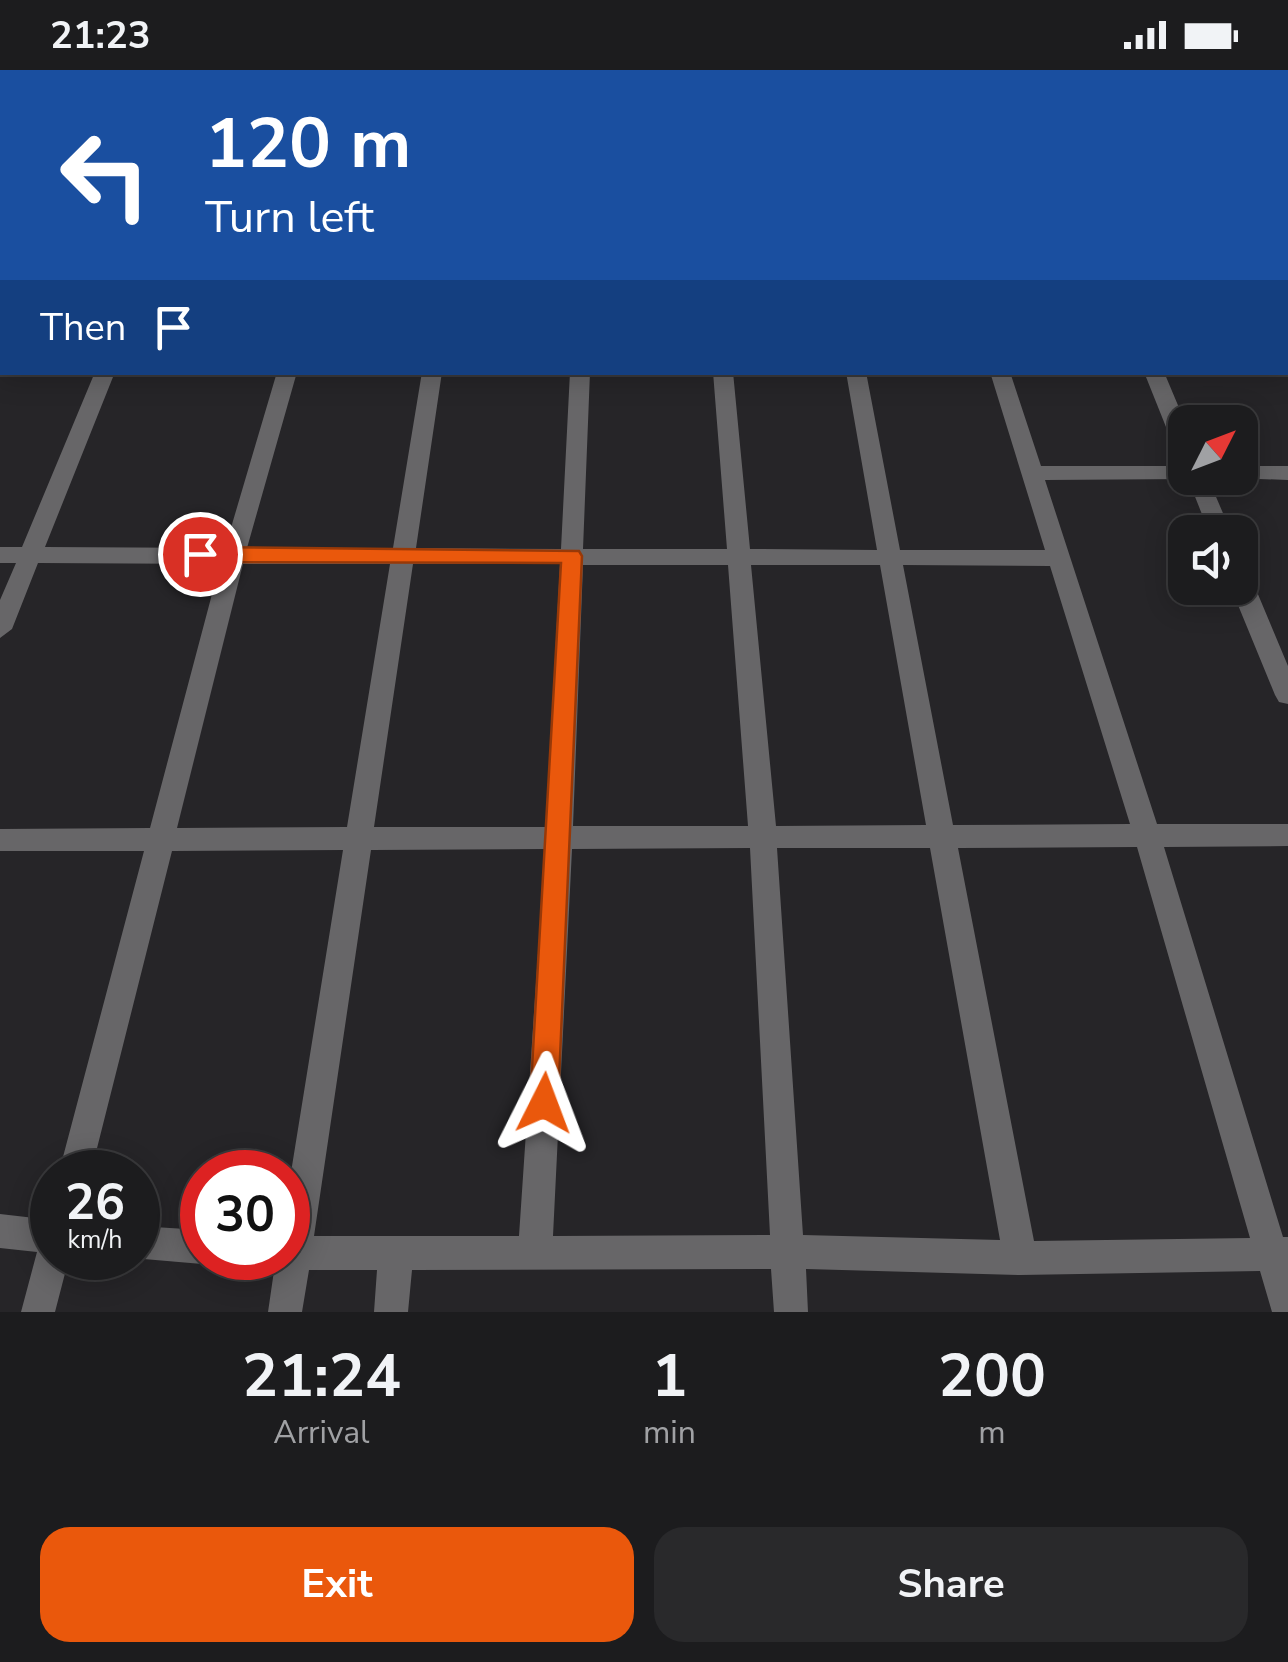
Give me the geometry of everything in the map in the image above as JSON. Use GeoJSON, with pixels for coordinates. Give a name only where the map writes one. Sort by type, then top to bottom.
{"type":"FeatureCollection","features":[{"type":"Feature","properties":{"kind":"street"},"geometry":{"type":"LineString","coordinates":[[0,629],[104,375]]}},
{"type":"Feature","properties":{"kind":"street"},"geometry":{"type":"LineString","coordinates":[[81,1150],[234,555],[286,375]]}},
{"type":"Feature","properties":{"kind":"street"},"geometry":{"type":"LineString","coordinates":[[309,1150],[362,838],[432,375]]}},
{"type":"Feature","properties":{"kind":"street"},"geometry":{"type":"LineString","coordinates":[[535,1255],[560,838],[580,375]]}},
{"type":"Feature","properties":{"kind":"street"},"geometry":{"type":"LineString","coordinates":[[723,375],[763,836],[791,1312]]}},
{"type":"Feature","properties":{"kind":"street"},"geometry":{"type":"LineString","coordinates":[[856,375],[887,558],[1020,1258]]}},
{"type":"Feature","properties":{"kind":"street"},"geometry":{"type":"LineString","coordinates":[[1001,375],[1280,1254],[1288,1308]]}},
{"type":"Feature","properties":{"kind":"street"},"geometry":{"type":"LineString","coordinates":[[1155,375],[1168,406]]}},
{"type":"Feature","properties":{"kind":"street"},"geometry":{"type":"LineString","coordinates":[[1032,473],[1168,473]]}},
{"type":"Feature","properties":{"kind":"street"},"geometry":{"type":"LineString","coordinates":[[1258,473],[1288,473]]}},
{"type":"Feature","properties":{"kind":"street"},"geometry":{"type":"LineString","coordinates":[[0,555],[1059,558]]}},
{"type":"Feature","properties":{"kind":"street"},"geometry":{"type":"LineString","coordinates":[[1250,605],[1288,695]]}},
{"type":"Feature","properties":{"kind":"street"},"geometry":{"type":"LineString","coordinates":[[0,840],[1288,835]]}},
{"type":"Feature","properties":{"kind":"street"},"geometry":{"type":"LineString","coordinates":[[0,1231],[30,1234]]}},
{"type":"Feature","properties":{"kind":"street"},"geometry":{"type":"LineString","coordinates":[[390,1312],[396,1252]]}},
{"type":"Feature","properties":{"kind":"street"},"geometry":{"type":"LineString","coordinates":[[310,1253],[787,1252],[1020,1258],[1280,1254]]}},
{"type":"Feature","properties":{"kind":"street"},"geometry":{"type":"LineString","coordinates":[[38,1312],[46,1280]]}},
{"type":"Feature","properties":{"kind":"street"},"geometry":{"type":"LineString","coordinates":[[285,1312],[288,1280]]}},
{"type":"Feature","properties":{"kind":"route"},"geometry":{"type":"LineString","coordinates":[[200,554],[572,556],[544,1103]]}}]}
